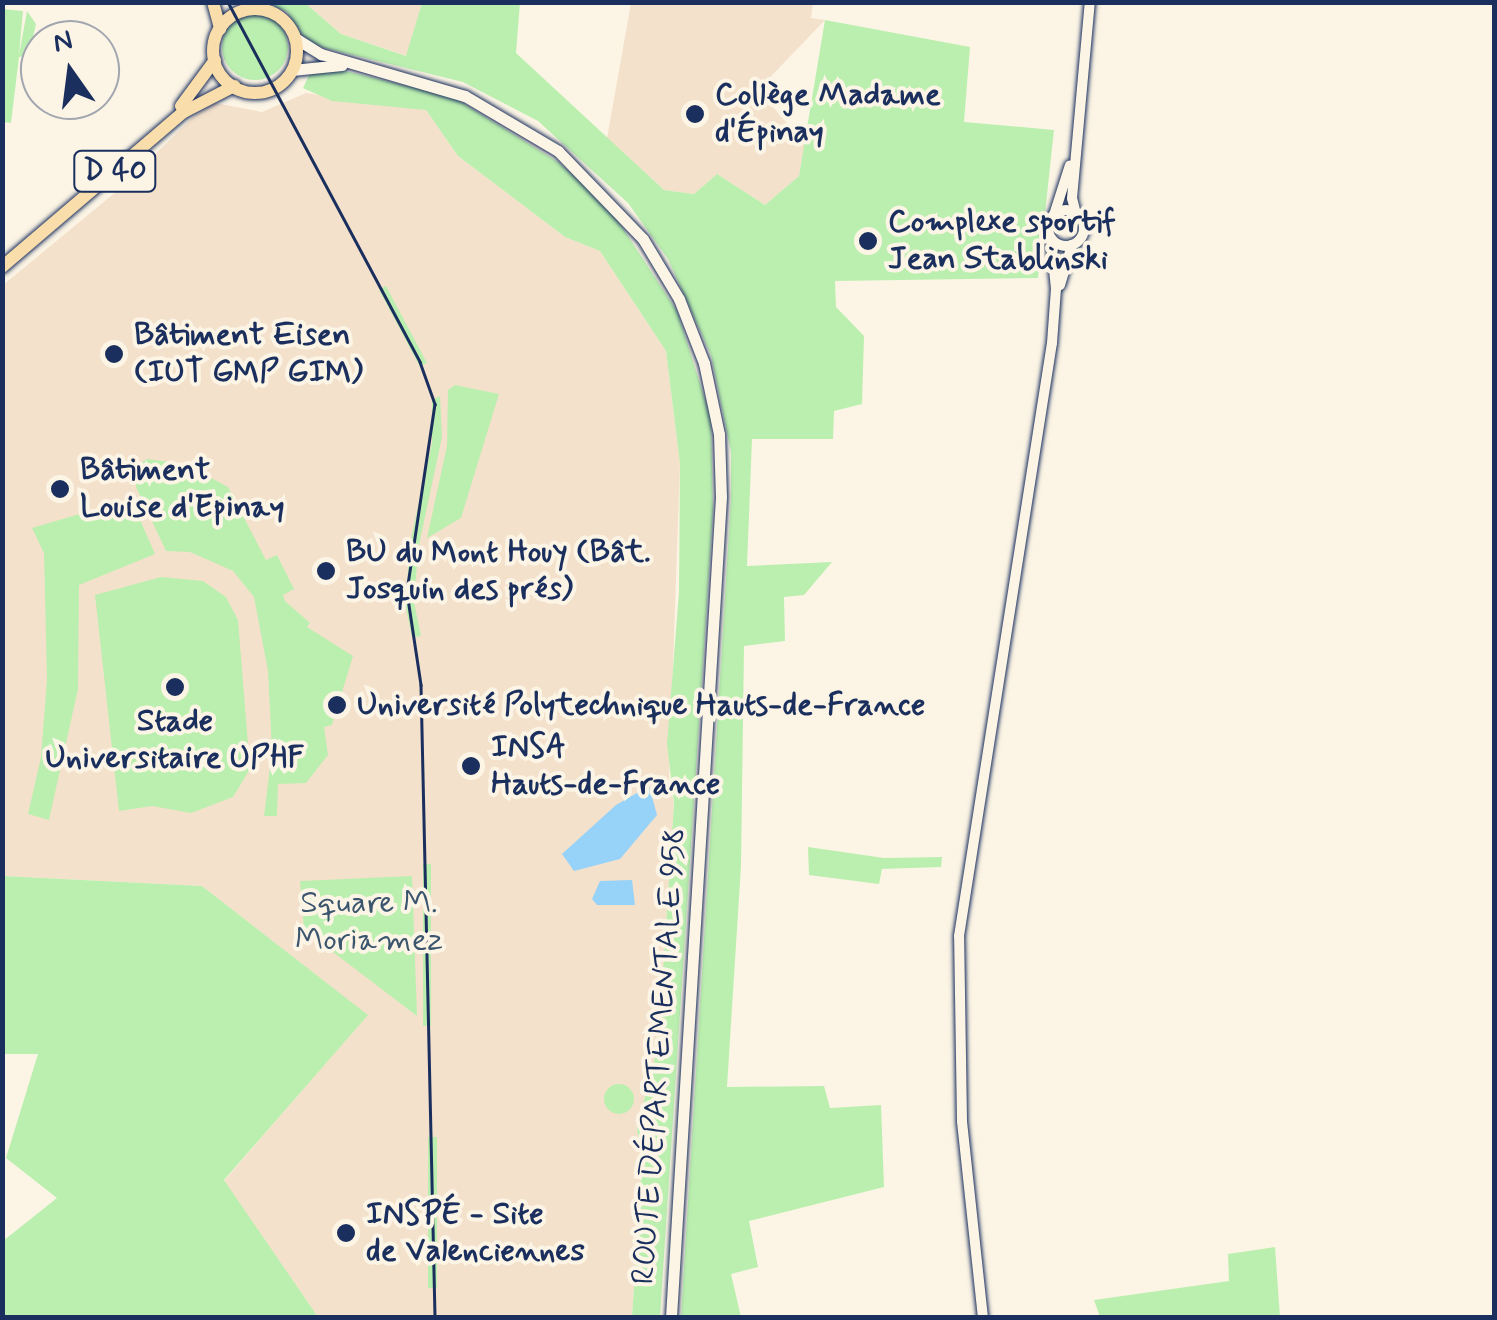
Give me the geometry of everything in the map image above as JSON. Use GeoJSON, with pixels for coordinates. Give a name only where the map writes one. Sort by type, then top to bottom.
{"type":"FeatureCollection","features":[{"type":"Feature","properties":{"kind":"main road"},"geometry":{"type":"LineString","coordinates":[[213,2],[220,29],[215,60],[234,86],[264,91],[292,70],[364,66]]}},
{"type":"Feature","properties":{"kind":"main road"},"geometry":{"type":"LineString","coordinates":[[220,29],[237,14],[260,6],[284,20],[295,38],[292,70]]}},
{"type":"Feature","properties":{"kind":"main road","name":"ROUTE DÉPARTEMENTALE 958"},"geometry":{"type":"LineString","coordinates":[[295,38],[321,54],[497,112],[550,145],[611,200],[682,306],[704,363],[719,439],[721,505],[671,1318]]}},
{"type":"Feature","properties":{"kind":"main road","name":"D 40"},"geometry":{"type":"LineString","coordinates":[[2,259],[177,110],[215,60]]}},
{"type":"Feature","properties":{"kind":"main road","name":"D 40"},"geometry":{"type":"LineString","coordinates":[[2,267],[182,114],[234,86]]}},
{"type":"Feature","properties":{"kind":"street"},"geometry":{"type":"LineString","coordinates":[[982,1318],[962,1121],[958,974],[963,897],[1056,300],[1072,245],[1083,232],[1076,214],[1075,144],[1090,2]]}},
{"type":"Feature","properties":{"kind":"street"},"geometry":{"type":"LineString","coordinates":[[1056,300],[1052,216],[1075,144]]}},
{"type":"Feature","properties":{"kind":"street"},"geometry":{"type":"LineString","coordinates":[[1052,216],[1076,214]]}},
{"type":"Feature","properties":{"kind":"street"},"geometry":{"type":"LineString","coordinates":[[1051,239],[1072,245]]}},
{"type":"Feature","properties":{"kind":"shaded area"},"geometry":{"type":"Polygon","coordinates":[[[305,3],[422,3],[407,56],[341,34],[305,3]]]}},
{"type":"Feature","properties":{"kind":"shaded area","name":"Collège Madame d'Épinay"},"geometry":{"type":"Polygon","coordinates":[[[631,3],[813,3],[811,18],[825,20],[758,90],[805,144],[799,176],[765,205],[717,174],[694,194],[664,190],[607,138],[631,3]]]}},
{"type":"Feature","properties":{"kind":"shaded area","name":"Université Polytechnique Hauts-de-France"},"geometry":{"type":"Polygon","coordinates":[[[306,93],[426,110],[458,156],[565,237],[600,251],[666,351],[680,464],[669,782],[674,803],[658,1046],[637,1128],[642,1162],[632,1317],[318,1317],[224,1181],[367,1015],[202,886],[3,876],[3,285],[123,186],[193,117],[215,103],[262,112],[306,93]]]}},
{"type":"Feature","properties":{"kind":"green space"},"geometry":{"type":"Polygon","coordinates":[[[268,3],[305,3],[341,34],[406,56],[422,3],[520,3],[516,53],[664,190],[694,194],[717,174],[765,205],[799,176],[825,20],[970,47],[964,122],[1054,130],[1038,278],[835,281],[836,307],[864,336],[862,404],[834,411],[833,439],[752,439],[747,566],[832,562],[804,595],[784,597],[785,641],[744,646],[741,866],[727,1087],[824,1086],[830,1108],[881,1105],[884,1187],[749,1221],[758,1267],[731,1274],[741,1317],[681,1317],[731,499],[731,452],[711,355],[668,259],[628,203],[538,121],[463,82],[308,44],[287,12],[268,3]]]}},
{"type":"Feature","properties":{"kind":"green space"},"geometry":{"type":"Polygon","coordinates":[[[2,9],[23,11],[11,123],[3,122],[2,9]]]}},
{"type":"Feature","properties":{"kind":"green space"},"geometry":{"type":"Polygon","coordinates":[[[255,14],[278,24],[288,47],[278,70],[255,80],[232,70],[222,47],[232,24],[255,14]]]}},
{"type":"Feature","properties":{"kind":"green space"},"geometry":{"type":"Polygon","coordinates":[[[341,70],[453,97],[558,162],[609,207],[677,311],[711,418],[713,511],[660,1317],[632,1317],[642,1162],[637,1128],[658,1046],[674,803],[667,744],[679,592],[680,464],[666,351],[600,251],[565,237],[458,156],[426,110],[332,101],[303,88],[311,71],[341,70]]]}},
{"type":"Feature","properties":{"kind":"green space"},"geometry":{"type":"Polygon","coordinates":[[[386,286],[427,363],[420,367],[379,290],[386,286]]]}},
{"type":"Feature","properties":{"kind":"green space"},"geometry":{"type":"Polygon","coordinates":[[[455,385],[499,394],[461,518],[427,538],[447,446],[448,390],[455,385]]]}},
{"type":"Feature","properties":{"kind":"green space"},"geometry":{"type":"Polygon","coordinates":[[[440,396],[442,437],[419,545],[410,543],[432,443],[432,400],[440,396]]]}},
{"type":"Feature","properties":{"kind":"green space"},"geometry":{"type":"Polygon","coordinates":[[[147,459],[185,464],[228,487],[266,560],[277,555],[294,589],[283,595],[285,601],[310,623],[307,627],[353,656],[332,725],[324,727],[328,755],[306,783],[278,784],[277,816],[264,816],[272,751],[268,671],[254,597],[233,571],[190,552],[166,551],[136,487],[138,465],[147,459]]]}},
{"type":"Feature","properties":{"kind":"green space"},"geometry":{"type":"Polygon","coordinates":[[[131,499],[155,554],[79,585],[78,689],[49,820],[28,814],[41,757],[47,679],[44,553],[32,528],[131,499]]]}},
{"type":"Feature","properties":{"kind":"green space"},"geometry":{"type":"Polygon","coordinates":[[[409,549],[418,552],[414,602],[421,636],[412,637],[406,609],[409,549]]]}},
{"type":"Feature","properties":{"kind":"green space","name":"Stade Universitaire UPHF"},"geometry":{"type":"Polygon","coordinates":[[[161,577],[203,581],[226,597],[238,620],[250,769],[233,797],[191,813],[152,806],[119,811],[95,595],[161,577]]]}},
{"type":"Feature","properties":{"kind":"green space"},"geometry":{"type":"Polygon","coordinates":[[[808,847],[884,858],[942,857],[941,867],[882,869],[879,884],[809,875],[808,847]]]}},
{"type":"Feature","properties":{"kind":"green space"},"geometry":{"type":"Polygon","coordinates":[[[423,864],[431,864],[431,1026],[423,1026],[423,864]]]}},
{"type":"Feature","properties":{"kind":"green space"},"geometry":{"type":"Polygon","coordinates":[[[3,876],[202,886],[368,1015],[224,1180],[318,1317],[3,1317],[3,1241],[57,1198],[6,1158],[38,1054],[3,1054],[3,876]]]}},
{"type":"Feature","properties":{"kind":"green space","name":"Square M. Moriamez"},"geometry":{"type":"Polygon","coordinates":[[[412,876],[417,1016],[304,930],[300,881],[412,876]]]}},
{"type":"Feature","properties":{"kind":"green space"},"geometry":{"type":"Polygon","coordinates":[[[619,1084],[630,1088],[634,1099],[630,1110],[619,1114],[608,1110],[604,1099],[608,1088],[619,1084]]]}},
{"type":"Feature","properties":{"kind":"green space"},"geometry":{"type":"Polygon","coordinates":[[[428,1137],[437,1137],[437,1288],[428,1288],[428,1137]]]}},
{"type":"Feature","properties":{"kind":"green space"},"geometry":{"type":"Polygon","coordinates":[[[1275,1247],[1280,1317],[1100,1317],[1094,1300],[1229,1281],[1228,1254],[1275,1247]]]}},
{"type":"Feature","properties":{"kind":"water"},"geometry":{"type":"Polygon","coordinates":[[[649,786],[657,815],[620,859],[574,871],[562,854],[616,805],[649,786]]]}},
{"type":"Feature","properties":{"kind":"water"},"geometry":{"type":"Polygon","coordinates":[[[632,880],[635,905],[597,905],[592,899],[600,881],[632,880]]]}},
{"type":"Feature","properties":{"kind":"tram line"},"geometry":{"type":"LineString","coordinates":[[228,2],[420,362],[435,404],[407,592],[421,685],[435,1318]]}},
{"type":"Feature","properties":{"kind":"place","name":"Collège Madame d'Épinay"},"geometry":{"type":"Point","coordinates":[695,114]}},
{"type":"Feature","properties":{"kind":"place","name":"Complexe sportif Jean Stablinski"},"geometry":{"type":"Point","coordinates":[868,241]}},
{"type":"Feature","properties":{"kind":"place","name":"Bâtiment Eisen (IUT GMP GIM)"},"geometry":{"type":"Point","coordinates":[114,354]}},
{"type":"Feature","properties":{"kind":"place","name":"Bâtiment Louise d'Epinay"},"geometry":{"type":"Point","coordinates":[60,489]}},
{"type":"Feature","properties":{"kind":"place","name":"BU du Mont Houy (Bât. Josquin des prés)"},"geometry":{"type":"Point","coordinates":[326,571]}},
{"type":"Feature","properties":{"kind":"place","name":"Stade Universitaire UPHF"},"geometry":{"type":"Point","coordinates":[175,687]}},
{"type":"Feature","properties":{"kind":"place","name":"Université Polytechnique Hauts-de-France"},"geometry":{"type":"Point","coordinates":[337,705]}},
{"type":"Feature","properties":{"kind":"place","name":"INSA Hauts-de-France"},"geometry":{"type":"Point","coordinates":[471,766]}},
{"type":"Feature","properties":{"kind":"place","name":"INSPÉ - Site de Valenciennes"},"geometry":{"type":"Point","coordinates":[346,1233]}}]}
